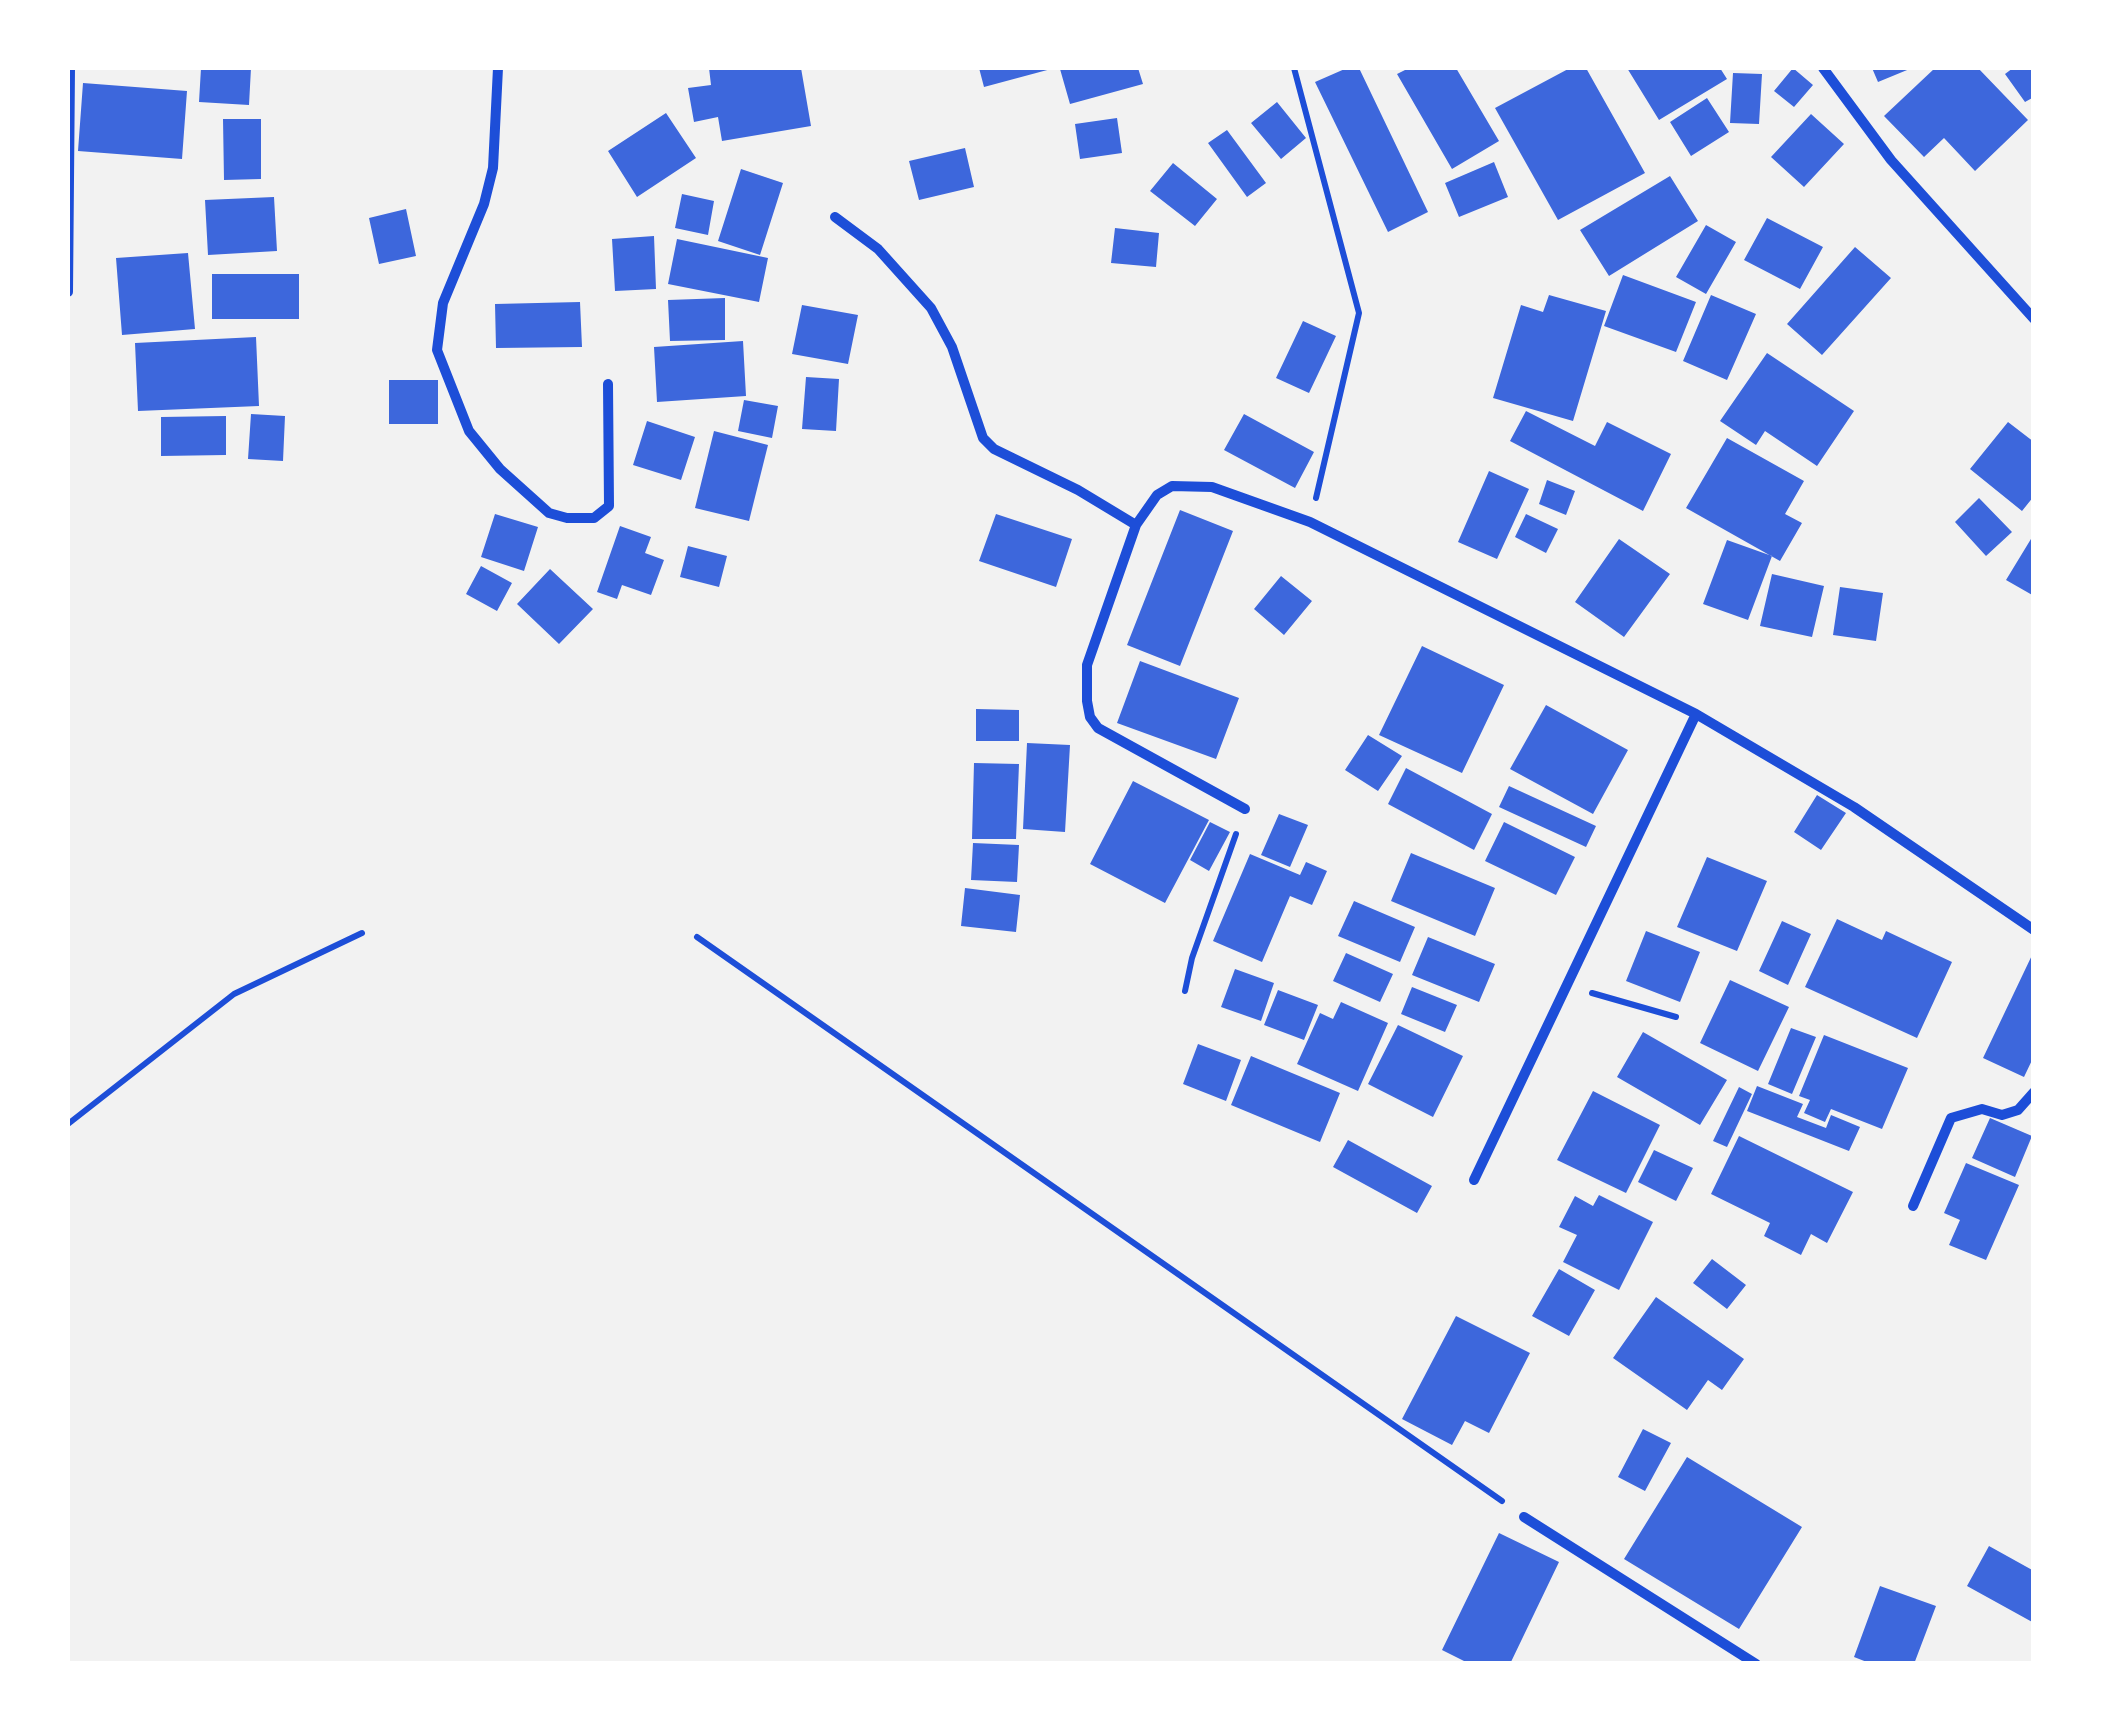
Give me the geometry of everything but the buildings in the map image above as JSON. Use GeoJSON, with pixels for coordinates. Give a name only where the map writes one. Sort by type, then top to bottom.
{"type":"FeatureCollection","features":[{"type":"Feature","properties":{"kind":"street"},"geometry":{"type":"LineString","coordinates":[[68,292],[70,68]]}},
{"type":"Feature","properties":{"kind":"street"},"geometry":{"type":"LineString","coordinates":[[498,68],[494,168],[484,204],[444,303],[437,350],[469,431],[500,470],[549,513],[568,518],[594,518],[609,506],[608,384]]}},
{"type":"Feature","properties":{"kind":"street"},"geometry":{"type":"LineString","coordinates":[[1823,68],[1891,160],[2034,320]]}},
{"type":"Feature","properties":{"kind":"street"},"geometry":{"type":"LineString","coordinates":[[835,217],[878,249],[931,308],[952,346],[982,438],[994,449],[1136,524]]}},
{"type":"Feature","properties":{"kind":"street"},"geometry":{"type":"LineString","coordinates":[[1245,809],[1098,728],[1090,718],[1085,686],[1087,665],[1136,524],[1157,495],[1172,486],[1212,486],[1310,522],[1696,714],[1854,807],[2034,930]]}},
{"type":"Feature","properties":{"kind":"street"},"geometry":{"type":"LineString","coordinates":[[1474,1180],[1696,714]]}},
{"type":"Feature","properties":{"kind":"street"},"geometry":{"type":"LineString","coordinates":[[1913,1206],[1951,1118],[1982,1109],[2002,1116],[2018,1110],[2034,1092]]}},
{"type":"Feature","properties":{"kind":"street"},"geometry":{"type":"LineString","coordinates":[[1524,1516],[1756,1664]]}},
{"type":"Feature","properties":{"kind":"path"},"geometry":{"type":"LineString","coordinates":[[1294,68],[1359,313],[1310,522]]}},
{"type":"Feature","properties":{"kind":"path"},"geometry":{"type":"LineString","coordinates":[[1185,991],[1192,958],[1245,809]]}},
{"type":"Feature","properties":{"kind":"path"},"geometry":{"type":"LineString","coordinates":[[68,1124],[234,994],[362,933]]}},
{"type":"Feature","properties":{"kind":"path"},"geometry":{"type":"LineString","coordinates":[[697,937],[1524,1516]]}},
{"type":"Feature","properties":{"kind":"path"},"geometry":{"type":"LineString","coordinates":[[1566,986],[1676,1017]]}}]}
